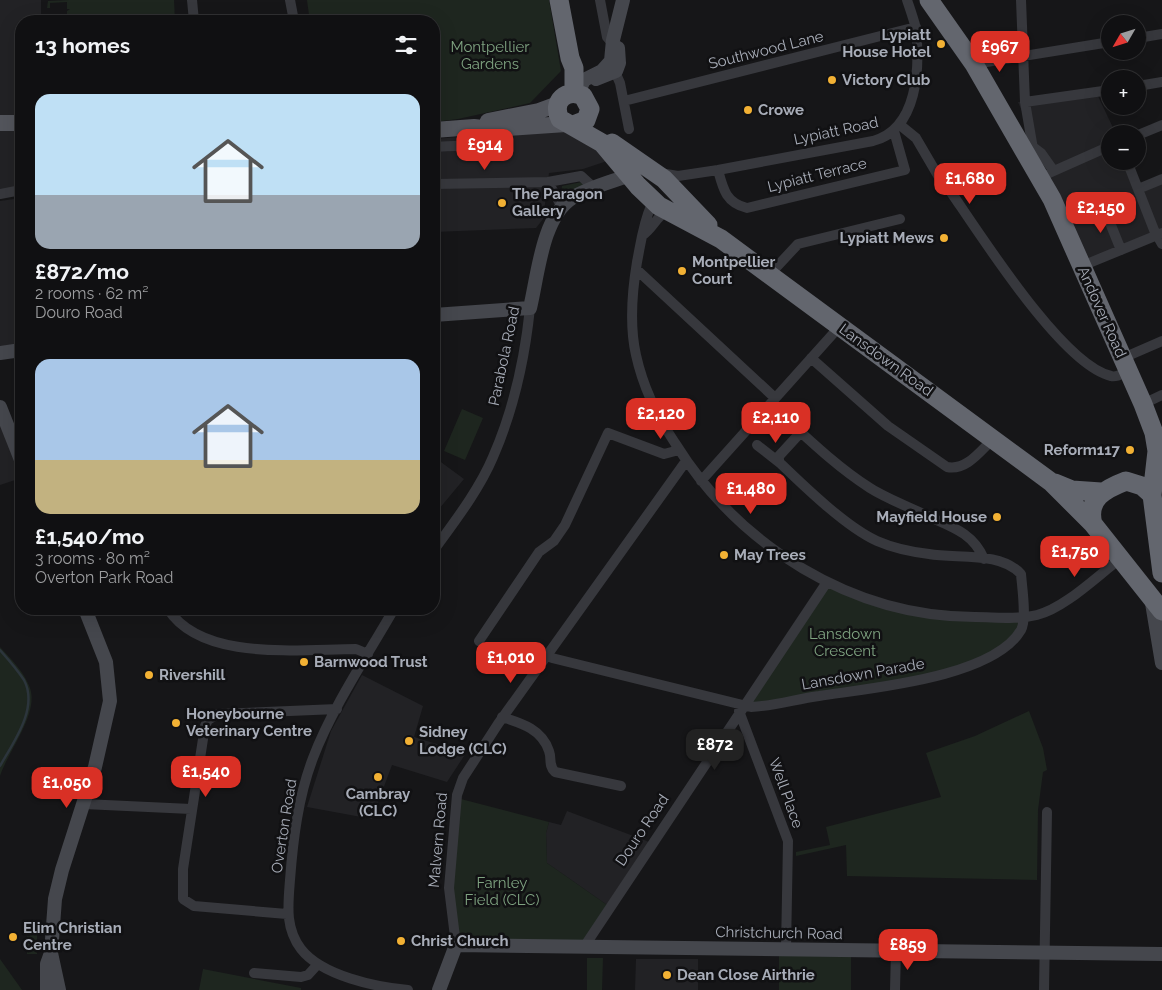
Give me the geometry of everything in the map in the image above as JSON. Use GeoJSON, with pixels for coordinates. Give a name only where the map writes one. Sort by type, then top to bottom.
{"type":"FeatureCollection","features":[{"type":"Feature","properties":{"kind":"highway"},"geometry":{"type":"LineString","coordinates":[[559,0],[578,67],[575,99],[583,122],[569,124],[558,115],[575,99]]}},
{"type":"Feature","properties":{"kind":"highway","name":"Andover Road"},"geometry":{"type":"LineString","coordinates":[[929,0],[974,64],[1046,174],[1054,203],[1143,404],[1159,450],[1152,495],[1161,571]]}},
{"type":"Feature","properties":{"kind":"highway","name":"Lansdown Road"},"geometry":{"type":"LineString","coordinates":[[575,99],[603,136],[650,170],[678,185],[721,239]]}},
{"type":"Feature","properties":{"kind":"highway","name":"Lansdown Road"},"geometry":{"type":"LineString","coordinates":[[569,124],[602,143],[638,185],[669,211],[721,239],[994,438],[1051,482],[1093,524],[1138,580]]}},
{"type":"Feature","properties":{"kind":"highway"},"geometry":{"type":"LineString","coordinates":[[638,185],[650,170]]}},
{"type":"Feature","properties":{"kind":"highway"},"geometry":{"type":"LineString","coordinates":[[669,211],[679,203],[678,185]]}},
{"type":"Feature","properties":{"kind":"highway"},"geometry":{"type":"LineString","coordinates":[[1093,524],[1093,505],[1101,492],[1126,481],[1141,469],[1159,450]]}},
{"type":"Feature","properties":{"kind":"highway"},"geometry":{"type":"LineString","coordinates":[[1126,481],[1142,486],[1152,495]]}},
{"type":"Feature","properties":{"kind":"highway","name":"Lansdown Road"},"geometry":{"type":"LineString","coordinates":[[1051,482],[1072,490],[1101,492]]}},
{"type":"Feature","properties":{"kind":"highway"},"geometry":{"type":"LineString","coordinates":[[1161,571],[1138,580],[1162,610]]}},
{"type":"Feature","properties":{"kind":"main road"},"geometry":{"type":"LineString","coordinates":[[474,127],[489,121],[539,111],[575,99]]}},
{"type":"Feature","properties":{"kind":"main road"},"geometry":{"type":"LineString","coordinates":[[0,123],[15,122]]}},
{"type":"Feature","properties":{"kind":"main road"},"geometry":{"type":"LineString","coordinates":[[440,130],[474,127],[491,129],[569,124]]}},
{"type":"Feature","properties":{"kind":"street"},"geometry":{"type":"LineString","coordinates":[[192,0],[193,15]]}},
{"type":"Feature","properties":{"kind":"street"},"geometry":{"type":"LineString","coordinates":[[290,0],[293,15]]}},
{"type":"Feature","properties":{"kind":"street"},"geometry":{"type":"LineString","coordinates":[[600,0],[607,37],[615,41]]}},
{"type":"Feature","properties":{"kind":"street"},"geometry":{"type":"LineString","coordinates":[[623,0],[612,68],[624,101],[629,128]]}},
{"type":"Feature","properties":{"kind":"street","name":"Lypiatt Road"},"geometry":{"type":"LineString","coordinates":[[678,185],[718,170],[873,140],[897,128],[909,106],[917,52],[916,28],[907,0]]}},
{"type":"Feature","properties":{"kind":"street","name":"Andover Road"},"geometry":{"type":"LineString","coordinates":[[1021,0],[1025,102],[1033,146],[1046,174]]}},
{"type":"Feature","properties":{"kind":"street","name":"Southwood Lane"},"geometry":{"type":"LineString","coordinates":[[624,101],[916,28]]}},
{"type":"Feature","properties":{"kind":"street"},"geometry":{"type":"LineString","coordinates":[[1146,37],[1162,34]]}},
{"type":"Feature","properties":{"kind":"street"},"geometry":{"type":"LineString","coordinates":[[974,64],[1101,44]]}},
{"type":"Feature","properties":{"kind":"street"},"geometry":{"type":"LineString","coordinates":[[575,99],[581,84],[578,67],[602,71],[612,68]]}},
{"type":"Feature","properties":{"kind":"street"},"geometry":{"type":"LineString","coordinates":[[575,99],[594,80],[612,68]]}},
{"type":"Feature","properties":{"kind":"street"},"geometry":{"type":"LineString","coordinates":[[1146,85],[1162,82]]}},
{"type":"Feature","properties":{"kind":"street"},"geometry":{"type":"LineString","coordinates":[[1025,102],[1101,91]]}},
{"type":"Feature","properties":{"kind":"street"},"geometry":{"type":"LineString","coordinates":[[1146,132],[1162,125]]}},
{"type":"Feature","properties":{"kind":"street"},"geometry":{"type":"LineString","coordinates":[[897,128],[916,138],[940,179],[1037,312],[1076,354],[1089,365],[1110,376],[1116,377],[1126,364],[1162,341]]}},
{"type":"Feature","properties":{"kind":"street","name":"Lypiatt Terrace"},"geometry":{"type":"LineString","coordinates":[[718,170],[727,197],[735,204],[746,208],[905,170],[897,128]]}},
{"type":"Feature","properties":{"kind":"street"},"geometry":{"type":"LineString","coordinates":[[440,147],[476,144],[484,139],[491,129]]}},
{"type":"Feature","properties":{"kind":"street","name":"Andover Road"},"geometry":{"type":"LineString","coordinates":[[1033,146],[1041,153],[1046,174]]}},
{"type":"Feature","properties":{"kind":"street"},"geometry":{"type":"LineString","coordinates":[[1046,174],[1101,150]]}},
{"type":"Feature","properties":{"kind":"street"},"geometry":{"type":"LineString","coordinates":[[607,183],[616,168],[615,157]]}},
{"type":"Feature","properties":{"kind":"street"},"geometry":{"type":"LineString","coordinates":[[1082,266],[1121,250],[1161,237],[1131,170]]}},
{"type":"Feature","properties":{"kind":"street"},"geometry":{"type":"LineString","coordinates":[[440,184],[548,182],[581,176],[593,188]]}},
{"type":"Feature","properties":{"kind":"street"},"geometry":{"type":"LineString","coordinates":[[1138,189],[1162,179]]}},
{"type":"Feature","properties":{"kind":"street"},"geometry":{"type":"LineString","coordinates":[[548,182],[562,207]]}},
{"type":"Feature","properties":{"kind":"street","name":"Parabola Road"},"geometry":{"type":"LineString","coordinates":[[440,541],[470,498],[493,457],[508,416],[526,343],[530,308],[548,230],[562,207],[571,198],[607,183],[638,185]]}},
{"type":"Feature","properties":{"kind":"street"},"geometry":{"type":"LineString","coordinates":[[638,185],[651,206],[643,224],[643,235],[636,269],[632,315],[637,360],[648,393],[686,461],[726,509],[760,539],[792,562],[827,582],[871,600],[920,612],[955,617],[1035,616],[1051,609],[1120,559]]}},
{"type":"Feature","properties":{"kind":"street"},"geometry":{"type":"LineString","coordinates":[[0,194],[15,191]]}},
{"type":"Feature","properties":{"kind":"street"},"geometry":{"type":"LineString","coordinates":[[1104,208],[1121,250]]}},
{"type":"Feature","properties":{"kind":"street"},"geometry":{"type":"LineString","coordinates":[[643,235],[656,219],[669,211]]}},
{"type":"Feature","properties":{"kind":"street"},"geometry":{"type":"LineString","coordinates":[[770,274],[798,244],[900,219]]}},
{"type":"Feature","properties":{"kind":"street"},"geometry":{"type":"LineString","coordinates":[[636,269],[773,401],[801,432],[871,489],[944,523],[972,539],[979,547],[984,559]]}},
{"type":"Feature","properties":{"kind":"street"},"geometry":{"type":"LineString","coordinates":[[440,315],[530,308]]}},
{"type":"Feature","properties":{"kind":"street"},"geometry":{"type":"LineString","coordinates":[[702,481],[840,326]]}},
{"type":"Feature","properties":{"kind":"street"},"geometry":{"type":"LineString","coordinates":[[0,354],[15,351]]}},
{"type":"Feature","properties":{"kind":"street"},"geometry":{"type":"LineString","coordinates":[[811,358],[888,426],[947,467],[958,468],[966,464],[994,438]]}},
{"type":"Feature","properties":{"kind":"street"},"geometry":{"type":"LineString","coordinates":[[1143,404],[1162,395]]}},
{"type":"Feature","properties":{"kind":"street"},"geometry":{"type":"LineString","coordinates":[[0,407],[15,431]]}},
{"type":"Feature","properties":{"kind":"street"},"geometry":{"type":"LineString","coordinates":[[780,463],[779,456],[801,432]]}},
{"type":"Feature","properties":{"kind":"street"},"geometry":{"type":"LineString","coordinates":[[479,641],[539,552],[554,541],[565,525],[608,433],[664,454],[679,450]]}},
{"type":"Feature","properties":{"kind":"street"},"geometry":{"type":"LineString","coordinates":[[758,445],[870,538],[927,554],[1004,562],[1021,574],[1023,617]]}},
{"type":"Feature","properties":{"kind":"street","name":"Malvern Road"},"geometry":{"type":"LineString","coordinates":[[438,990],[456,945],[449,888],[459,786],[469,766],[502,717],[686,461]]}},
{"type":"Feature","properties":{"kind":"street","name":"Douro Road"},"geometry":{"type":"LineString","coordinates":[[584,947],[827,582]]}},
{"type":"Feature","properties":{"kind":"street"},"geometry":{"type":"LineString","coordinates":[[1150,595],[1161,657]]}},
{"type":"Feature","properties":{"kind":"street"},"geometry":{"type":"LineString","coordinates":[[47,990],[47,964],[51,953],[55,899],[62,870],[103,738],[110,701],[106,662],[87,615]]}},
{"type":"Feature","properties":{"kind":"street"},"geometry":{"type":"LineString","coordinates":[[172,615],[188,631],[218,644],[254,649],[356,650],[368,654]]}},
{"type":"Feature","properties":{"kind":"street","name":"Overton Road"},"geometry":{"type":"LineString","coordinates":[[391,615],[318,744],[304,787],[291,866],[287,914],[290,929],[297,943],[318,964],[378,986],[408,990]]}},
{"type":"Feature","properties":{"kind":"street","name":"Lansdown Parade"},"geometry":{"type":"LineString","coordinates":[[547,655],[552,658],[741,709],[775,706],[816,696],[936,677],[1002,651],[1020,632],[1024,624],[1023,617]]}},
{"type":"Feature","properties":{"kind":"street","name":"Well Place"},"geometry":{"type":"LineString","coordinates":[[741,709],[788,841],[786,949]]}},
{"type":"Feature","properties":{"kind":"street"},"geometry":{"type":"LineString","coordinates":[[287,914],[194,906],[185,902],[182,889],[191,809],[205,726],[213,716],[337,710]]}},
{"type":"Feature","properties":{"kind":"street"},"geometry":{"type":"LineString","coordinates":[[502,717],[527,725],[537,734],[549,751],[551,768],[558,774],[621,786]]}},
{"type":"Feature","properties":{"kind":"street"},"geometry":{"type":"LineString","coordinates":[[84,804],[191,809]]}},
{"type":"Feature","properties":{"kind":"street"},"geometry":{"type":"LineString","coordinates":[[1044,990],[1047,812]]}},
{"type":"Feature","properties":{"kind":"street","name":"Christchurch Road"},"geometry":{"type":"LineString","coordinates":[[456,945],[1162,954]]}},
{"type":"Feature","properties":{"kind":"street"},"geometry":{"type":"LineString","coordinates":[[895,990],[896,950]]}},
{"type":"Feature","properties":{"kind":"street"},"geometry":{"type":"LineString","coordinates":[[51,953],[59,990]]}},
{"type":"Feature","properties":{"kind":"street"},"geometry":{"type":"LineString","coordinates":[[254,973],[301,977],[308,974],[318,964]]}},
{"type":"Feature","properties":{"kind":"shaded area"},"geometry":{"type":"Polygon","coordinates":[[[0,0],[41,0],[41,15],[15,15],[15,193],[0,194],[0,0]]]}},
{"type":"Feature","properties":{"kind":"shaded area"},"geometry":{"type":"Polygon","coordinates":[[[1097,94],[1101,102],[1101,115],[1107,115],[1112,125],[1101,125],[1101,170],[1133,170],[1140,184],[1162,176],[1162,231],[1087,262],[1018,102],[1097,94]]]}},
{"type":"Feature","properties":{"kind":"shaded area"},"geometry":{"type":"Polygon","coordinates":[[[562,128],[599,145],[610,160],[583,169],[549,173],[543,219],[536,228],[440,232],[440,138],[562,128]]]}},
{"type":"Feature","properties":{"kind":"shaded area"},"geometry":{"type":"Polygon","coordinates":[[[15,199],[15,345],[0,347],[0,201],[15,199]]]}},
{"type":"Feature","properties":{"kind":"shaded area"},"geometry":{"type":"Polygon","coordinates":[[[0,407],[15,452],[15,480],[0,485],[0,407]]]}},
{"type":"Feature","properties":{"kind":"shaded area"},"geometry":{"type":"Polygon","coordinates":[[[440,461],[464,479],[440,508],[440,461]]]}},
{"type":"Feature","properties":{"kind":"shaded area"},"geometry":{"type":"Polygon","coordinates":[[[362,675],[423,706],[414,737],[466,753],[447,782],[392,765],[372,819],[307,807],[331,731],[362,675]]]}},
{"type":"Feature","properties":{"kind":"shaded area"},"geometry":{"type":"Polygon","coordinates":[[[567,811],[652,843],[610,907],[547,863],[546,833],[549,822],[561,825],[567,811]]]}},
{"type":"Feature","properties":{"kind":"shaded area","name":"Dean Close Airthrie"},"geometry":{"type":"Polygon","coordinates":[[[636,959],[698,959],[698,990],[635,990],[636,959]]]}},
{"type":"Feature","properties":{"kind":"green space"},"geometry":{"type":"Polygon","coordinates":[[[174,0],[175,15],[67,15],[67,11],[70,9],[67,9],[67,2],[50,3],[50,8],[47,8],[48,1],[174,0]]]}},
{"type":"Feature","properties":{"kind":"green space","name":"Montpellier Gardens"},"geometry":{"type":"Polygon","coordinates":[[[307,0],[549,0],[561,71],[530,103],[440,121],[440,15],[309,15],[307,0]]]}},
{"type":"Feature","properties":{"kind":"green space"},"geometry":{"type":"Polygon","coordinates":[[[582,182],[584,185],[565,196],[561,193],[562,186],[582,182]]]}},
{"type":"Feature","properties":{"kind":"green space"},"geometry":{"type":"Polygon","coordinates":[[[462,409],[483,418],[465,460],[444,451],[462,409]]]}},
{"type":"Feature","properties":{"kind":"green space","name":"Lansdown Crescent"},"geometry":{"type":"Polygon","coordinates":[[[827,582],[890,606],[1023,617],[1007,646],[936,677],[742,706],[827,582]]]}},
{"type":"Feature","properties":{"kind":"green space"},"geometry":{"type":"Polygon","coordinates":[[[0,647],[25,677],[32,698],[27,721],[0,776],[0,647]]]}},
{"type":"Feature","properties":{"kind":"green space"},"geometry":{"type":"Polygon","coordinates":[[[1029,711],[1043,748],[1047,770],[1043,772],[1038,810],[1037,880],[847,876],[846,845],[796,856],[796,852],[830,845],[826,827],[941,797],[926,753],[975,736],[1029,711]]]}},
{"type":"Feature","properties":{"kind":"green space","name":"Farnley Field (CLC)"},"geometry":{"type":"Polygon","coordinates":[[[457,798],[549,822],[546,833],[547,863],[610,907],[584,947],[456,945],[450,912],[457,798]]]}},
{"type":"Feature","properties":{"kind":"green space"},"geometry":{"type":"Polygon","coordinates":[[[30,933],[37,933],[37,954],[27,954],[27,936],[30,936],[30,933]]]}},
{"type":"Feature","properties":{"kind":"green space"},"geometry":{"type":"Polygon","coordinates":[[[779,949],[851,950],[851,990],[779,990],[779,949]]]}},
{"type":"Feature","properties":{"kind":"green space"},"geometry":{"type":"Polygon","coordinates":[[[587,958],[603,958],[602,990],[587,990],[587,958]]]}},
{"type":"Feature","properties":{"kind":"green space"},"geometry":{"type":"Polygon","coordinates":[[[0,959],[22,990],[0,990],[0,959]]]}},
{"type":"Feature","properties":{"kind":"green space"},"geometry":{"type":"Polygon","coordinates":[[[203,969],[301,988],[301,990],[199,990],[203,969]]]}},
{"type":"Feature","properties":{"kind":"waterway"},"geometry":{"type":"LineString","coordinates":[[0,650],[24,680],[28,691],[28,702],[22,725],[0,766]]}},
{"type":"Feature","properties":{"kind":"place","name":"Lypiatt House Hotel"},"geometry":{"type":"Point","coordinates":[941,44]}},
{"type":"Feature","properties":{"kind":"place","name":"Victory Club"},"geometry":{"type":"Point","coordinates":[832,80]}},
{"type":"Feature","properties":{"kind":"place","name":"Crowe"},"geometry":{"type":"Point","coordinates":[748,110]}},
{"type":"Feature","properties":{"kind":"place","name":"The Paragon Gallery"},"geometry":{"type":"Point","coordinates":[502,203]}},
{"type":"Feature","properties":{"kind":"place","name":"Lypiatt Mews"},"geometry":{"type":"Point","coordinates":[944,238]}},
{"type":"Feature","properties":{"kind":"place","name":"Montpellier Court"},"geometry":{"type":"Point","coordinates":[682,271]}},
{"type":"Feature","properties":{"kind":"place","name":"Reform117"},"geometry":{"type":"Point","coordinates":[1130,450]}},
{"type":"Feature","properties":{"kind":"place","name":"Mayfield House"},"geometry":{"type":"Point","coordinates":[997,517]}},
{"type":"Feature","properties":{"kind":"place","name":"May Trees"},"geometry":{"type":"Point","coordinates":[724,555]}},
{"type":"Feature","properties":{"kind":"place","name":"Barnwood Trust"},"geometry":{"type":"Point","coordinates":[304,662]}},
{"type":"Feature","properties":{"kind":"place","name":"Rivershill"},"geometry":{"type":"Point","coordinates":[149,675]}},
{"type":"Feature","properties":{"kind":"place","name":"Honeybourne Veterinary Centre"},"geometry":{"type":"Point","coordinates":[176,723]}},
{"type":"Feature","properties":{"kind":"place","name":"Sidney Lodge (CLC)"},"geometry":{"type":"Point","coordinates":[409,741]}},
{"type":"Feature","properties":{"kind":"place","name":"Cambray (CLC)"},"geometry":{"type":"Point","coordinates":[378,777]}},
{"type":"Feature","properties":{"kind":"place","name":"Elim Christian Centre"},"geometry":{"type":"Point","coordinates":[13,937]}},
{"type":"Feature","properties":{"kind":"place","name":"Christ Church"},"geometry":{"type":"Point","coordinates":[401,941]}},
{"type":"Feature","properties":{"kind":"place","name":"Dean Close Airthrie"},"geometry":{"type":"Point","coordinates":[667,975]}}]}
